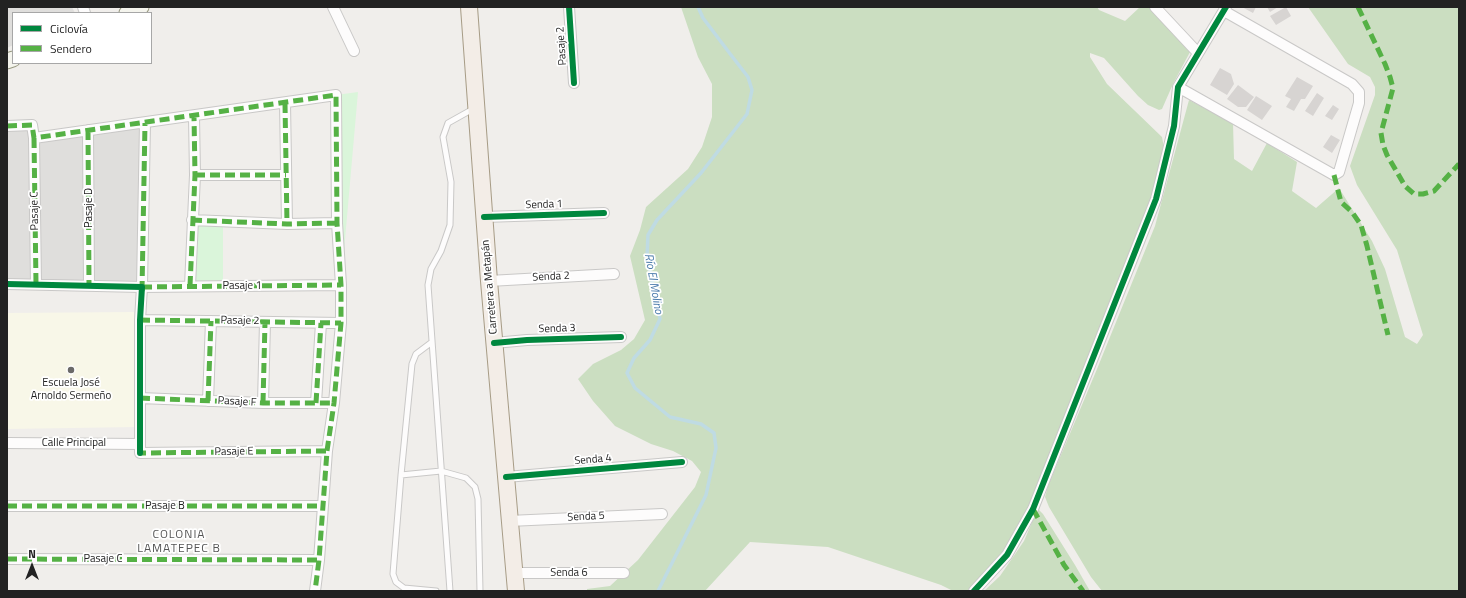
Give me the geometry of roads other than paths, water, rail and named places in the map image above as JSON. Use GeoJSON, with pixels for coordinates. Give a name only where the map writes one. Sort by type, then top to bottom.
{"type":"FeatureCollection","features":[{"type":"Feature","properties":{"kind":"main road"},"geometry":{"type":"LineString","coordinates":[[129,12],[141,7]]}},
{"type":"Feature","properties":{"kind":"main road","name":"Carretera a Metapán"},"geometry":{"type":"LineString","coordinates":[[469,7],[489,281],[516,591]]}},
{"type":"Feature","properties":{"kind":"street"},"geometry":{"type":"LineString","coordinates":[[333,7],[354,51]]}},
{"type":"Feature","properties":{"kind":"street","name":"Pasaje 2"},"geometry":{"type":"LineString","coordinates":[[569,7],[574,83]]}},
{"type":"Feature","properties":{"kind":"street"},"geometry":{"type":"LineString","coordinates":[[1155,7],[1198,53]]}},
{"type":"Feature","properties":{"kind":"street"},"geometry":{"type":"LineString","coordinates":[[974,591],[1007,555],[1033,509],[1156,199],[1174,126],[1178,87],[1225,9],[1352,84],[1360,92],[1359,103],[1338,172],[1334,175],[1178,87]]}},
{"type":"Feature","properties":{"kind":"street"},"geometry":{"type":"LineString","coordinates":[[7,126],[32,125],[34,138],[336,95],[337,223],[341,285],[341,323],[334,403],[327,450],[319,560],[315,591]]}},
{"type":"Feature","properties":{"kind":"street"},"geometry":{"type":"LineString","coordinates":[[285,102],[287,224]]}},
{"type":"Feature","properties":{"kind":"street"},"geometry":{"type":"LineString","coordinates":[[190,286],[195,175],[194,116]]}},
{"type":"Feature","properties":{"kind":"street"},"geometry":{"type":"LineString","coordinates":[[140,448],[140,320],[145,123]]}},
{"type":"Feature","properties":{"kind":"street","name":"Pasaje D"},"geometry":{"type":"LineString","coordinates":[[88,130],[89,285]]}},
{"type":"Feature","properties":{"kind":"street","name":"Pasaje C"},"geometry":{"type":"LineString","coordinates":[[34,138],[36,284]]}},
{"type":"Feature","properties":{"kind":"street"},"geometry":{"type":"LineString","coordinates":[[195,175],[286,175]]}},
{"type":"Feature","properties":{"kind":"street","name":"Senda 1"},"geometry":{"type":"LineString","coordinates":[[484,217],[604,213]]}},
{"type":"Feature","properties":{"kind":"street"},"geometry":{"type":"LineString","coordinates":[[192,220],[287,224],[337,223]]}},
{"type":"Feature","properties":{"kind":"street","name":"Senda 2"},"geometry":{"type":"LineString","coordinates":[[489,281],[614,274]]}},
{"type":"Feature","properties":{"kind":"street","name":"Pasaje 1"},"geometry":{"type":"LineString","coordinates":[[7,284],[142,286],[341,285]]}},
{"type":"Feature","properties":{"kind":"street","name":"Pasaje 2"},"geometry":{"type":"LineString","coordinates":[[140,320],[341,323]]}},
{"type":"Feature","properties":{"kind":"street"},"geometry":{"type":"LineString","coordinates":[[208,401],[211,321]]}},
{"type":"Feature","properties":{"kind":"street"},"geometry":{"type":"LineString","coordinates":[[263,403],[265,322]]}},
{"type":"Feature","properties":{"kind":"street"},"geometry":{"type":"LineString","coordinates":[[316,403],[320,323]]}},
{"type":"Feature","properties":{"kind":"street","name":"Senda 3"},"geometry":{"type":"LineString","coordinates":[[494,343],[527,340],[621,337]]}},
{"type":"Feature","properties":{"kind":"street","name":"Pasaje F"},"geometry":{"type":"LineString","coordinates":[[140,398],[263,403],[334,403]]}},
{"type":"Feature","properties":{"kind":"street","name":"Calle Principal"},"geometry":{"type":"LineString","coordinates":[[7,443],[140,448]]}},
{"type":"Feature","properties":{"kind":"street","name":"Pasaje E"},"geometry":{"type":"LineString","coordinates":[[140,448],[327,450]]}},
{"type":"Feature","properties":{"kind":"street","name":"Senda 4"},"geometry":{"type":"LineString","coordinates":[[506,477],[682,462]]}},
{"type":"Feature","properties":{"kind":"street","name":"Pasaje B"},"geometry":{"type":"LineString","coordinates":[[7,506],[322,506]]}},
{"type":"Feature","properties":{"kind":"street","name":"Senda 5"},"geometry":{"type":"LineString","coordinates":[[510,521],[662,514]]}},
{"type":"Feature","properties":{"kind":"street","name":"Pasaje C"},"geometry":{"type":"LineString","coordinates":[[7,559],[319,560]]}},
{"type":"Feature","properties":{"kind":"street","name":"Senda 6"},"geometry":{"type":"LineString","coordinates":[[514,573],[624,573]]}},
{"type":"Feature","properties":{"kind":"lane"},"geometry":{"type":"LineString","coordinates":[[450,591],[428,285],[431,269],[441,251],[450,225],[451,182],[443,137],[448,123],[476,107]]}},
{"type":"Feature","properties":{"kind":"lane"},"geometry":{"type":"LineString","coordinates":[[432,342],[416,354],[412,364],[393,574],[396,582],[404,588],[436,591]]}},
{"type":"Feature","properties":{"kind":"lane"},"geometry":{"type":"LineString","coordinates":[[401,475],[441,471],[466,478],[475,487],[478,499],[480,591]]}},
{"type":"Feature","properties":{"kind":"waterway","name":"Río El Molino"},"geometry":{"type":"LineString","coordinates":[[658,591],[706,495],[716,448],[714,433],[701,424],[670,417],[635,388],[627,373],[634,358],[650,340],[660,319],[647,257],[648,235],[657,220],[701,173],[747,114],[752,90],[748,77],[703,18],[698,7]]}},
{"type":"Feature","properties":{"kind":"place","name":"Escuela José Arnoldo Sermeño"},"geometry":{"type":"Point","coordinates":[71,370]}},
{"type":"Feature","properties":{"kind":"district","name":"COLONIA LAMATEPEC B"},"geometry":{"type":"Point","coordinates":[179,542]}}]}
